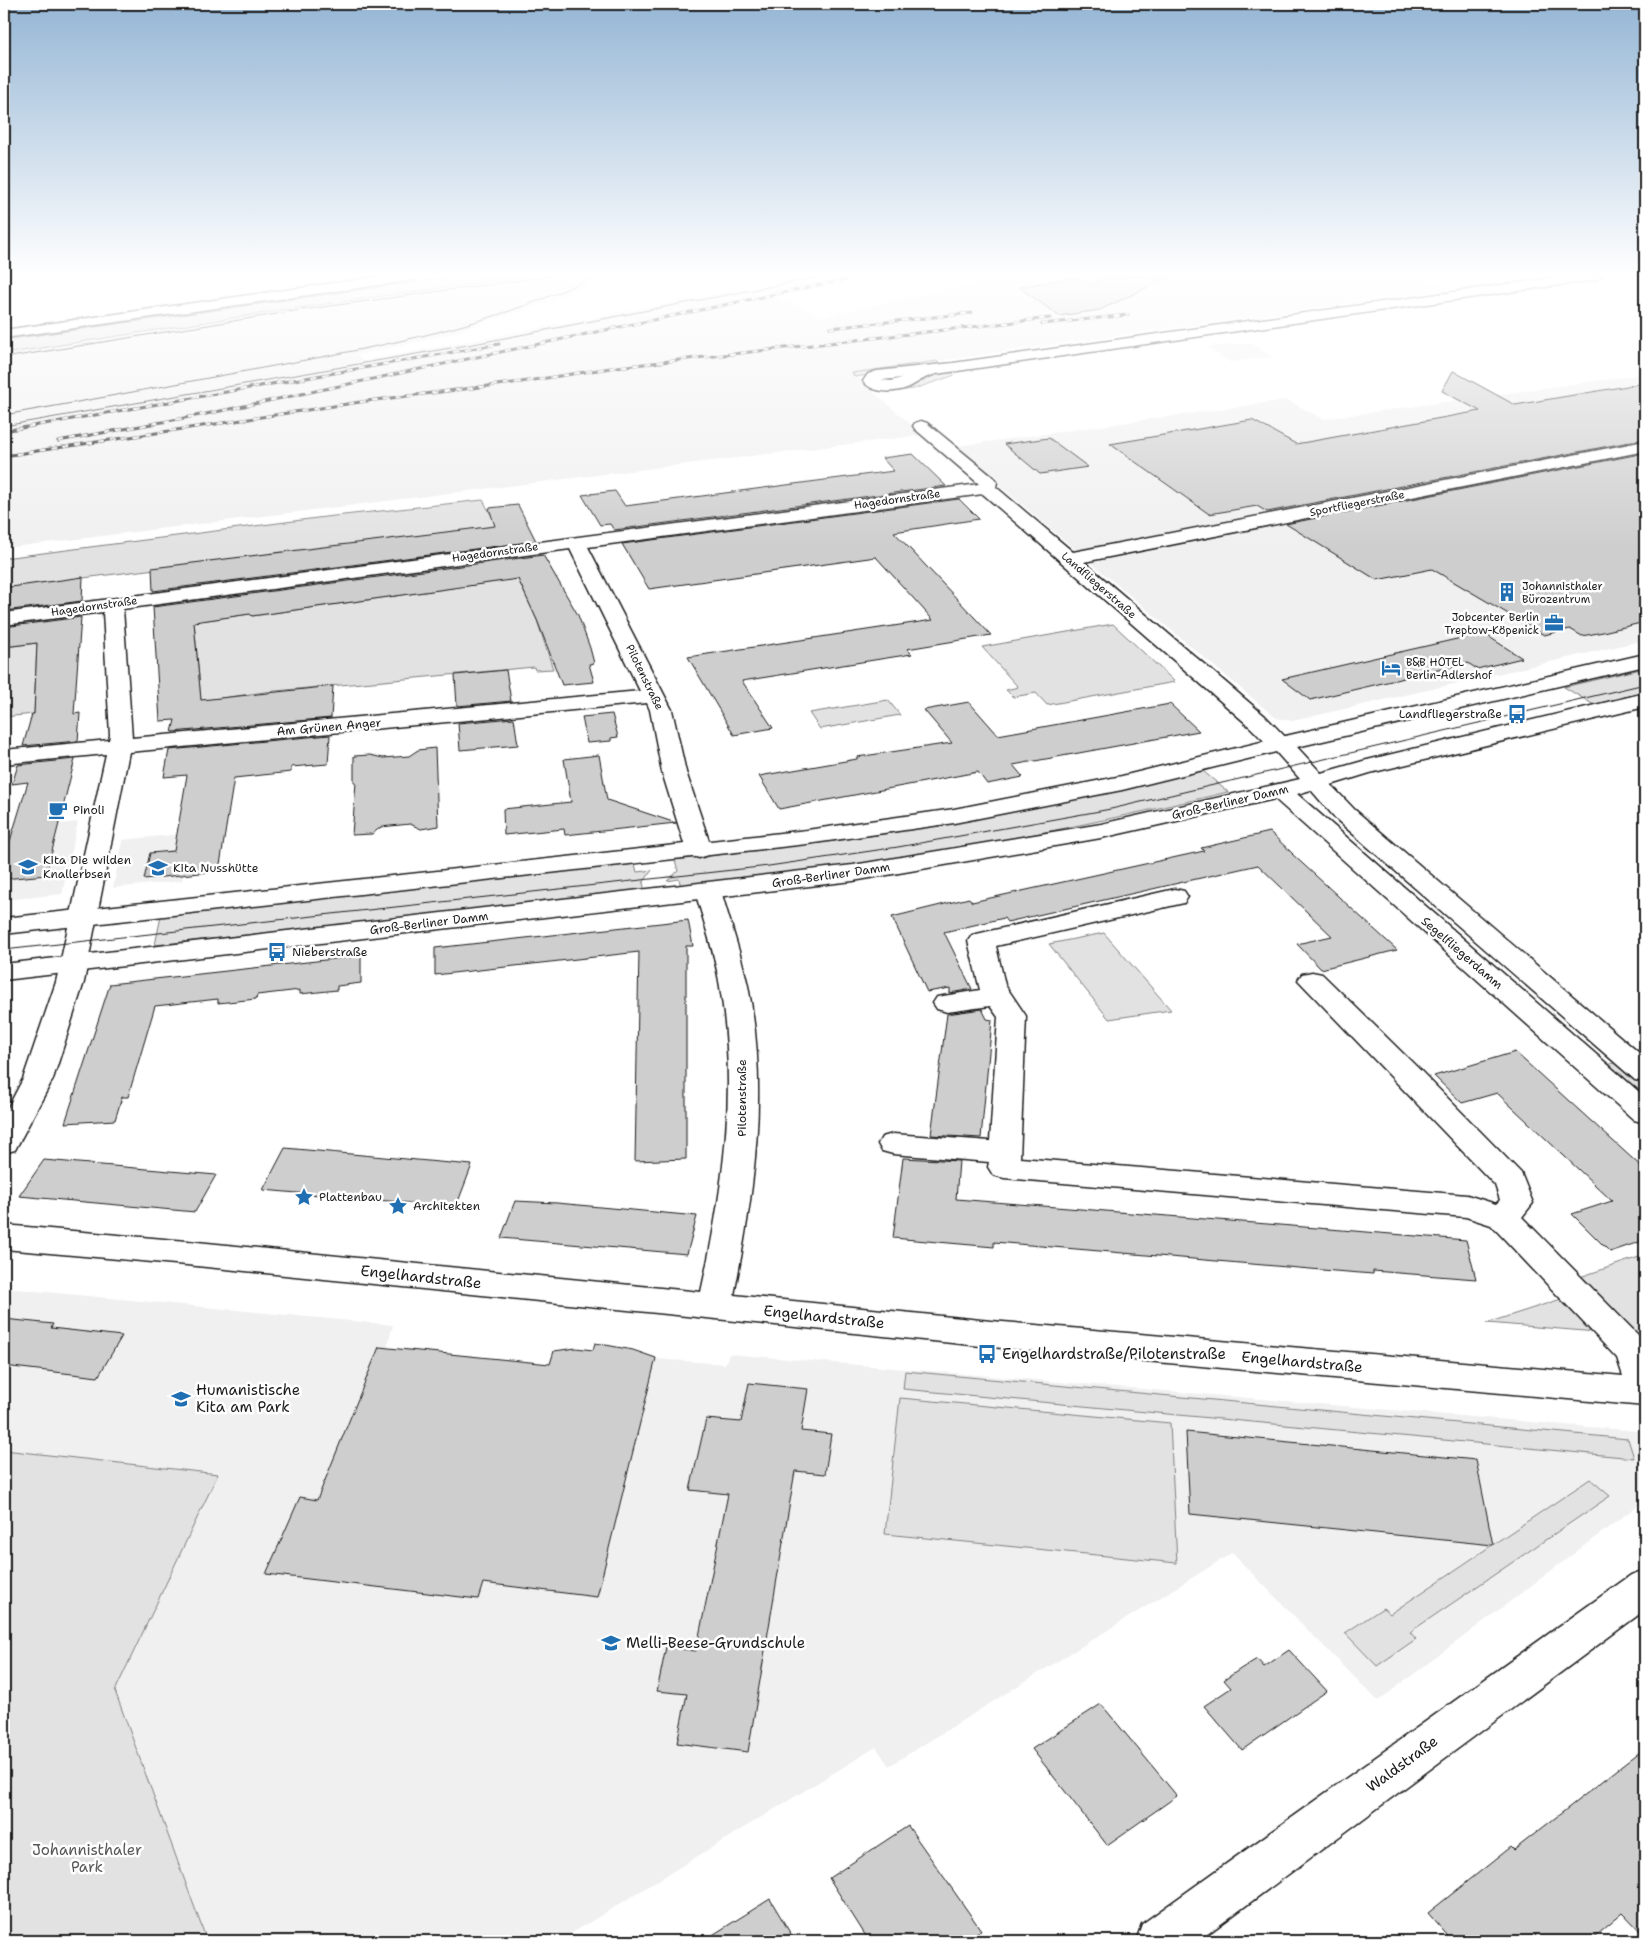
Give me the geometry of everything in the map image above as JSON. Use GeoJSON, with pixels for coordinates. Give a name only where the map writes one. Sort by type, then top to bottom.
{"type":"FeatureCollection","features":[{"type":"Feature","properties":{"kind":"street"},"geometry":{"type":"LineString","coordinates":[[935,370],[958,367]]}},
{"type":"Feature","properties":{"kind":"street","name":"Landfliegerstraße"},"geometry":{"type":"LineString","coordinates":[[921,426],[988,482],[987,488],[1068,559],[1258,721],[1316,782]]}},
{"type":"Feature","properties":{"kind":"street","name":"Sportfliegerstraße"},"geometry":{"type":"LineString","coordinates":[[1068,559],[1645,446]]}},
{"type":"Feature","properties":{"kind":"street","name":"Hagedornstraße"},"geometry":{"type":"LineString","coordinates":[[4,619],[987,488]]}},
{"type":"Feature","properties":{"kind":"street","name":"Pilotenstraße"},"geometry":{"type":"LineString","coordinates":[[576,542],[661,710],[674,772],[699,850]]}},
{"type":"Feature","properties":{"kind":"street"},"geometry":{"type":"LineString","coordinates":[[4,1144],[44,1064],[70,982],[119,746],[121,734],[113,604]]}},
{"type":"Feature","properties":{"kind":"street"},"geometry":{"type":"LineString","coordinates":[[4,926],[699,850],[887,827],[954,816],[1131,781],[1281,744],[1645,660]]}},
{"type":"Feature","properties":{"kind":"street","name":"Am Grünen Anger"},"geometry":{"type":"LineString","coordinates":[[4,757],[654,696]]}},
{"type":"Feature","properties":{"kind":"street","name":"Groß-Berliner Damm"},"geometry":{"type":"LineString","coordinates":[[4,972],[853,873],[1101,831],[1280,791],[1363,768],[1645,700]]}},
{"type":"Feature","properties":{"kind":"street"},"geometry":{"type":"LineString","coordinates":[[1280,791],[1281,744]]}},
{"type":"Feature","properties":{"kind":"street"},"geometry":{"type":"LineString","coordinates":[[1316,782],[1346,814],[1645,1073]]}},
{"type":"Feature","properties":{"kind":"street","name":"Segelfliegerdamm"},"geometry":{"type":"LineString","coordinates":[[1280,791],[1645,1114]]}},
{"type":"Feature","properties":{"kind":"street","name":"Pilotenstraße"},"geometry":{"type":"LineString","coordinates":[[708,891],[734,987],[744,1077],[743,1136],[729,1238],[715,1306]]}},
{"type":"Feature","properties":{"kind":"street"},"geometry":{"type":"LineString","coordinates":[[893,1144],[1005,1153],[1012,1016],[997,997],[991,985],[981,941],[1175,897]]}},
{"type":"Feature","properties":{"kind":"street"},"geometry":{"type":"LineString","coordinates":[[1312,980],[1411,1078],[1510,1181],[1517,1202],[1502,1217]]}},
{"type":"Feature","properties":{"kind":"street"},"geometry":{"type":"LineString","coordinates":[[947,1003],[997,997]]}},
{"type":"Feature","properties":{"kind":"street","name":"Engelhardstraße"},"geometry":{"type":"LineString","coordinates":[[4,1237],[991,1334],[1645,1391],[1633,1352],[1502,1217],[1467,1206],[1004,1166],[1005,1153]]}},
{"type":"Feature","properties":{"kind":"street","name":"Waldstraße"},"geometry":{"type":"LineString","coordinates":[[1159,1941],[1645,1587]]}},
{"type":"Feature","properties":{"kind":"shaded area"},"geometry":{"type":"Polygon","coordinates":[[[4,367],[896,367],[852,373],[923,435],[4,548],[4,367]]]}},
{"type":"Feature","properties":{"kind":"shaded area"},"geometry":{"type":"Polygon","coordinates":[[[1645,374],[1645,640],[1292,721],[1276,718],[996,483],[958,446],[1287,400],[1323,419],[1645,374]]]}},
{"type":"Feature","properties":{"kind":"shaded area"},"geometry":{"type":"Polygon","coordinates":[[[78,822],[62,894],[4,900],[4,830],[78,822]]]}},
{"type":"Feature","properties":{"kind":"shaded area"},"geometry":{"type":"Polygon","coordinates":[[[190,833],[182,881],[113,888],[123,840],[190,833]]]}},
{"type":"Feature","properties":{"kind":"shaded area","name":"Melli-Beese-Grundschule"},"geometry":{"type":"Polygon","coordinates":[[[4,1288],[393,1325],[387,1348],[549,1364],[554,1351],[592,1350],[595,1343],[633,1350],[656,1359],[725,1364],[729,1354],[1637,1431],[1645,1433],[1645,1500],[1378,1701],[1232,1553],[889,1766],[876,1747],[559,1941],[207,1941],[115,1691],[218,1474],[4,1450],[4,1288]]]}},
{"type":"Feature","properties":{"kind":"green space"},"geometry":{"type":"Polygon","coordinates":[[[896,367],[944,367],[912,368],[855,377],[852,373],[896,367]]]}},
{"type":"Feature","properties":{"kind":"green space"},"geometry":{"type":"Polygon","coordinates":[[[951,372],[955,375],[914,389],[898,391],[911,388],[930,375],[951,372]]]}},
{"type":"Feature","properties":{"kind":"green space"},"geometry":{"type":"Polygon","coordinates":[[[483,500],[497,526],[4,588],[4,558],[325,517],[483,500]]]}},
{"type":"Feature","properties":{"kind":"green space"},"geometry":{"type":"Polygon","coordinates":[[[517,577],[537,620],[553,669],[535,670],[534,667],[265,692],[201,701],[194,620],[250,614],[252,616],[502,581],[517,577]]]}},
{"type":"Feature","properties":{"kind":"green space"},"geometry":{"type":"Polygon","coordinates":[[[1113,624],[1175,682],[1047,705],[1036,693],[1013,697],[1006,690],[1018,687],[982,647],[1113,624]]]}},
{"type":"Feature","properties":{"kind":"green space"},"geometry":{"type":"Polygon","coordinates":[[[37,643],[34,714],[4,717],[4,647],[37,643]]]}},
{"type":"Feature","properties":{"kind":"green space"},"geometry":{"type":"Polygon","coordinates":[[[1645,668],[1645,693],[1594,705],[1564,687],[1645,668]]]}},
{"type":"Feature","properties":{"kind":"green space"},"geometry":{"type":"Polygon","coordinates":[[[888,700],[900,715],[820,729],[809,713],[888,700]]]}},
{"type":"Feature","properties":{"kind":"green space"},"geometry":{"type":"Polygon","coordinates":[[[1203,771],[1228,792],[1022,837],[871,862],[681,887],[679,879],[667,881],[678,871],[675,860],[833,841],[928,827],[1066,801],[1203,771]]]}},
{"type":"Feature","properties":{"kind":"green space"},"geometry":{"type":"Polygon","coordinates":[[[635,864],[637,872],[652,870],[643,883],[645,891],[155,945],[161,916],[635,864]]]}},
{"type":"Feature","properties":{"kind":"green space"},"geometry":{"type":"Polygon","coordinates":[[[1104,933],[1171,1010],[1109,1019],[1049,944],[1104,933]]]}},
{"type":"Feature","properties":{"kind":"green space"},"geometry":{"type":"Polygon","coordinates":[[[1618,1062],[1645,1086],[1645,1104],[1602,1066],[1618,1062]]]}},
{"type":"Feature","properties":{"kind":"green space"},"geometry":{"type":"Polygon","coordinates":[[[1645,1255],[1645,1336],[1487,1323],[1589,1290],[1577,1278],[1645,1255]]]}},
{"type":"Feature","properties":{"kind":"green space"},"geometry":{"type":"Polygon","coordinates":[[[905,1371],[1628,1439],[1634,1458],[903,1389],[905,1371]]]}},
{"type":"Feature","properties":{"kind":"green space"},"geometry":{"type":"Polygon","coordinates":[[[900,1398],[1170,1423],[1177,1563],[885,1534],[900,1398]]]}},
{"type":"Feature","properties":{"kind":"green space","name":"Johannisthaler Park"},"geometry":{"type":"Polygon","coordinates":[[[4,1450],[218,1474],[115,1691],[207,1941],[4,1941],[4,1450]]]}},
{"type":"Feature","properties":{"kind":"green space"},"geometry":{"type":"Polygon","coordinates":[[[1590,1479],[1610,1496],[1410,1632],[1416,1639],[1377,1666],[1345,1633],[1383,1608],[1390,1614],[1590,1479]]]}},
{"type":"Feature","properties":{"kind":"building"},"geometry":{"type":"Polygon","coordinates":[[[1453,371],[1515,405],[1645,383],[1645,439],[1267,512],[1257,506],[1209,514],[1110,444],[1252,420],[1296,444],[1480,411],[1442,391],[1453,371]]]}},
{"type":"Feature","properties":{"kind":"building"},"geometry":{"type":"Polygon","coordinates":[[[1049,438],[1088,467],[1040,474],[1004,444],[1049,438]]]}},
{"type":"Feature","properties":{"kind":"building"},"geometry":{"type":"Polygon","coordinates":[[[1645,453],[1645,622],[1603,632],[1582,636],[1570,629],[1544,635],[1432,569],[1377,580],[1286,524],[1645,453]]]}},
{"type":"Feature","properties":{"kind":"building"},"geometry":{"type":"Polygon","coordinates":[[[913,454],[946,486],[614,530],[610,524],[600,525],[582,495],[615,491],[625,506],[894,471],[882,458],[913,454]]]}},
{"type":"Feature","properties":{"kind":"building"},"geometry":{"type":"Polygon","coordinates":[[[959,499],[979,519],[894,532],[991,635],[907,649],[912,654],[742,681],[773,728],[734,735],[688,657],[933,620],[876,557],[649,589],[622,544],[959,499]]]}},
{"type":"Feature","properties":{"kind":"building"},"geometry":{"type":"Polygon","coordinates":[[[518,505],[536,541],[153,591],[152,568],[495,526],[489,508],[518,505]]]}},
{"type":"Feature","properties":{"kind":"building"},"geometry":{"type":"Polygon","coordinates":[[[543,555],[578,615],[594,663],[589,664],[594,682],[562,685],[537,620],[518,579],[252,616],[250,614],[194,622],[201,700],[333,686],[331,718],[172,732],[175,720],[160,721],[153,607],[543,555]]]}},
{"type":"Feature","properties":{"kind":"building"},"geometry":{"type":"Polygon","coordinates":[[[83,577],[82,601],[4,611],[4,588],[83,577]]]}},
{"type":"Feature","properties":{"kind":"building"},"geometry":{"type":"Polygon","coordinates":[[[81,617],[74,714],[80,713],[78,741],[23,746],[32,714],[34,714],[37,643],[4,647],[4,627],[81,617]]]}},
{"type":"Feature","properties":{"kind":"building"},"geometry":{"type":"Polygon","coordinates":[[[1483,633],[1522,658],[1477,669],[1468,663],[1310,700],[1282,679],[1483,633]]]}},
{"type":"Feature","properties":{"kind":"building"},"geometry":{"type":"Polygon","coordinates":[[[506,670],[511,701],[457,706],[455,675],[506,670]]]}},
{"type":"Feature","properties":{"kind":"building"},"geometry":{"type":"Polygon","coordinates":[[[969,702],[998,735],[1170,704],[1199,731],[1013,765],[1023,777],[987,784],[978,772],[779,809],[759,776],[857,759],[857,757],[952,743],[924,710],[969,702]]]}},
{"type":"Feature","properties":{"kind":"building"},"geometry":{"type":"Polygon","coordinates":[[[612,714],[618,737],[611,738],[611,741],[587,743],[582,717],[612,714]]]}},
{"type":"Feature","properties":{"kind":"building"},"geometry":{"type":"Polygon","coordinates":[[[514,718],[518,745],[460,750],[458,723],[514,718]]]}},
{"type":"Feature","properties":{"kind":"building"},"geometry":{"type":"Polygon","coordinates":[[[330,735],[328,764],[291,767],[291,772],[234,778],[219,871],[144,879],[150,853],[174,851],[187,775],[164,777],[169,750],[330,735]]]}},
{"type":"Feature","properties":{"kind":"building"},"geometry":{"type":"Polygon","coordinates":[[[435,748],[438,826],[421,829],[410,824],[381,827],[372,834],[352,835],[356,782],[354,782],[354,756],[370,755],[383,758],[409,756],[418,750],[435,748]]]}},
{"type":"Feature","properties":{"kind":"building"},"geometry":{"type":"Polygon","coordinates":[[[599,755],[607,800],[676,823],[565,835],[564,829],[504,835],[503,809],[571,802],[564,759],[599,755]]]}},
{"type":"Feature","properties":{"kind":"building"},"geometry":{"type":"Polygon","coordinates":[[[75,759],[46,875],[4,879],[4,842],[10,841],[28,782],[12,784],[18,765],[75,759]]]}},
{"type":"Feature","properties":{"kind":"building"},"geometry":{"type":"Polygon","coordinates":[[[1270,832],[1397,950],[1321,969],[1297,944],[1332,936],[1258,865],[1007,922],[1004,918],[944,932],[972,989],[950,993],[950,988],[927,992],[892,917],[969,898],[972,902],[1204,851],[1201,848],[1270,832]]]}},
{"type":"Feature","properties":{"kind":"building"},"geometry":{"type":"Polygon","coordinates":[[[688,920],[693,946],[686,946],[686,1159],[635,1161],[639,952],[435,975],[435,948],[688,920]]]}},
{"type":"Feature","properties":{"kind":"building"},"geometry":{"type":"Polygon","coordinates":[[[361,956],[361,983],[337,986],[337,990],[300,994],[300,990],[257,995],[256,999],[218,1003],[218,999],[155,1006],[128,1097],[122,1097],[115,1120],[65,1123],[110,984],[361,956]]]}},
{"type":"Feature","properties":{"kind":"building"},"geometry":{"type":"Polygon","coordinates":[[[982,1009],[987,1019],[992,1020],[981,1138],[931,1135],[947,1014],[982,1009]]]}},
{"type":"Feature","properties":{"kind":"building"},"geometry":{"type":"Polygon","coordinates":[[[1515,1052],[1645,1170],[1645,1240],[1610,1252],[1572,1214],[1612,1201],[1497,1093],[1462,1103],[1434,1076],[1515,1052]]]}},
{"type":"Feature","properties":{"kind":"building"},"geometry":{"type":"Polygon","coordinates":[[[285,1148],[472,1165],[456,1207],[263,1190],[285,1148]]]}},
{"type":"Feature","properties":{"kind":"building"},"geometry":{"type":"Polygon","coordinates":[[[903,1158],[959,1161],[956,1199],[1466,1240],[1476,1279],[1373,1271],[1373,1274],[994,1242],[994,1247],[893,1238],[903,1158]]]}},
{"type":"Feature","properties":{"kind":"building"},"geometry":{"type":"Polygon","coordinates":[[[44,1160],[216,1175],[195,1212],[19,1196],[44,1160]]]}},
{"type":"Feature","properties":{"kind":"building"},"geometry":{"type":"Polygon","coordinates":[[[515,1201],[697,1216],[687,1254],[501,1238],[515,1201]]]}},
{"type":"Feature","properties":{"kind":"building"},"geometry":{"type":"Polygon","coordinates":[[[4,1319],[53,1324],[51,1328],[122,1336],[98,1377],[4,1366],[4,1319]]]}},
{"type":"Feature","properties":{"kind":"building"},"geometry":{"type":"Polygon","coordinates":[[[595,1343],[633,1350],[656,1358],[597,1597],[483,1583],[478,1599],[266,1574],[300,1497],[317,1500],[379,1347],[550,1364],[554,1351],[576,1348],[593,1350],[595,1343]]]}},
{"type":"Feature","properties":{"kind":"building"},"geometry":{"type":"Polygon","coordinates":[[[749,1383],[808,1389],[801,1431],[831,1434],[825,1474],[795,1471],[748,1752],[677,1743],[687,1694],[657,1691],[666,1647],[696,1651],[728,1494],[690,1490],[706,1419],[741,1422],[749,1383]]]}},
{"type":"Feature","properties":{"kind":"building"},"geometry":{"type":"Polygon","coordinates":[[[1186,1432],[1476,1460],[1493,1545],[1190,1514],[1186,1432]]]}},
{"type":"Feature","properties":{"kind":"building"},"geometry":{"type":"Polygon","coordinates":[[[1289,1650],[1327,1691],[1242,1750],[1204,1706],[1231,1688],[1224,1680],[1242,1668],[1257,1659],[1264,1667],[1289,1650]]]}},
{"type":"Feature","properties":{"kind":"building"},"geometry":{"type":"Polygon","coordinates":[[[1101,1704],[1177,1796],[1107,1845],[1032,1749],[1101,1704]]]}},
{"type":"Feature","properties":{"kind":"building"},"geometry":{"type":"Polygon","coordinates":[[[1645,1748],[1645,1936],[1623,1913],[1590,1941],[1452,1941],[1428,1913],[1511,1847],[1514,1850],[1645,1748]]]}},
{"type":"Feature","properties":{"kind":"building"},"geometry":{"type":"Polygon","coordinates":[[[908,1826],[981,1930],[965,1941],[869,1941],[829,1878],[908,1826]]]}},
{"type":"Feature","properties":{"kind":"building"},"geometry":{"type":"Polygon","coordinates":[[[770,1899],[795,1941],[703,1941],[770,1899]]]}},
{"type":"Feature","properties":{"kind":"tram line"},"geometry":{"type":"LineString","coordinates":[[4,415],[268,367]]}},
{"type":"Feature","properties":{"kind":"tram line"},"geometry":{"type":"LineString","coordinates":[[4,426],[343,367]]}},
{"type":"Feature","properties":{"kind":"tram line"},"geometry":{"type":"LineString","coordinates":[[4,950],[769,866],[898,847],[1111,809],[1645,684]]}},
{"type":"Feature","properties":{"kind":"railway"},"geometry":{"type":"LineString","coordinates":[[4,431],[369,367]]}},
{"type":"Feature","properties":{"kind":"railway"},"geometry":{"type":"LineString","coordinates":[[58,441],[206,414],[431,367]]}},
{"type":"Feature","properties":{"kind":"railway"},"geometry":{"type":"LineString","coordinates":[[4,456],[367,401],[521,382],[619,367]]}},
{"type":"Feature","properties":{"kind":"place","name":"Johannisthaler Bürozentrum"},"geometry":{"type":"Point","coordinates":[1507,592]}},
{"type":"Feature","properties":{"kind":"place","name":"Jobcenter Berlin Treptow-Köpenick"},"geometry":{"type":"Point","coordinates":[1554,623]}},
{"type":"Feature","properties":{"kind":"place","name":"B&B HOTEL Berlin-Adlershof"},"geometry":{"type":"Point","coordinates":[1391,668]}},
{"type":"Feature","properties":{"kind":"place","name":"Landfliegerstraße"},"geometry":{"type":"Point","coordinates":[1517,714]}},
{"type":"Feature","properties":{"kind":"place","name":"Pinoli"},"geometry":{"type":"Point","coordinates":[58,810]}},
{"type":"Feature","properties":{"kind":"place","name":"Kita Die wilden Knallerbsen"},"geometry":{"type":"Point","coordinates":[28,867]}},
{"type":"Feature","properties":{"kind":"place","name":"Kita Nusshütte"},"geometry":{"type":"Point","coordinates":[158,868]}},
{"type":"Feature","properties":{"kind":"place","name":"Nieberstraße"},"geometry":{"type":"Point","coordinates":[277,952]}},
{"type":"Feature","properties":{"kind":"place","name":"Plattenbau"},"geometry":{"type":"Point","coordinates":[304,1197]}},
{"type":"Feature","properties":{"kind":"place","name":"Architekten"},"geometry":{"type":"Point","coordinates":[398,1206]}},
{"type":"Feature","properties":{"kind":"place","name":"Engelhardstraße/Pilotenstraße"},"geometry":{"type":"Point","coordinates":[987,1354]}},
{"type":"Feature","properties":{"kind":"place","name":"Humanistische Kita am Park"},"geometry":{"type":"Point","coordinates":[181,1399]}},
{"type":"Feature","properties":{"kind":"place","name":"Melli-Beese-Grundschule"},"geometry":{"type":"Point","coordinates":[611,1643]}}]}
